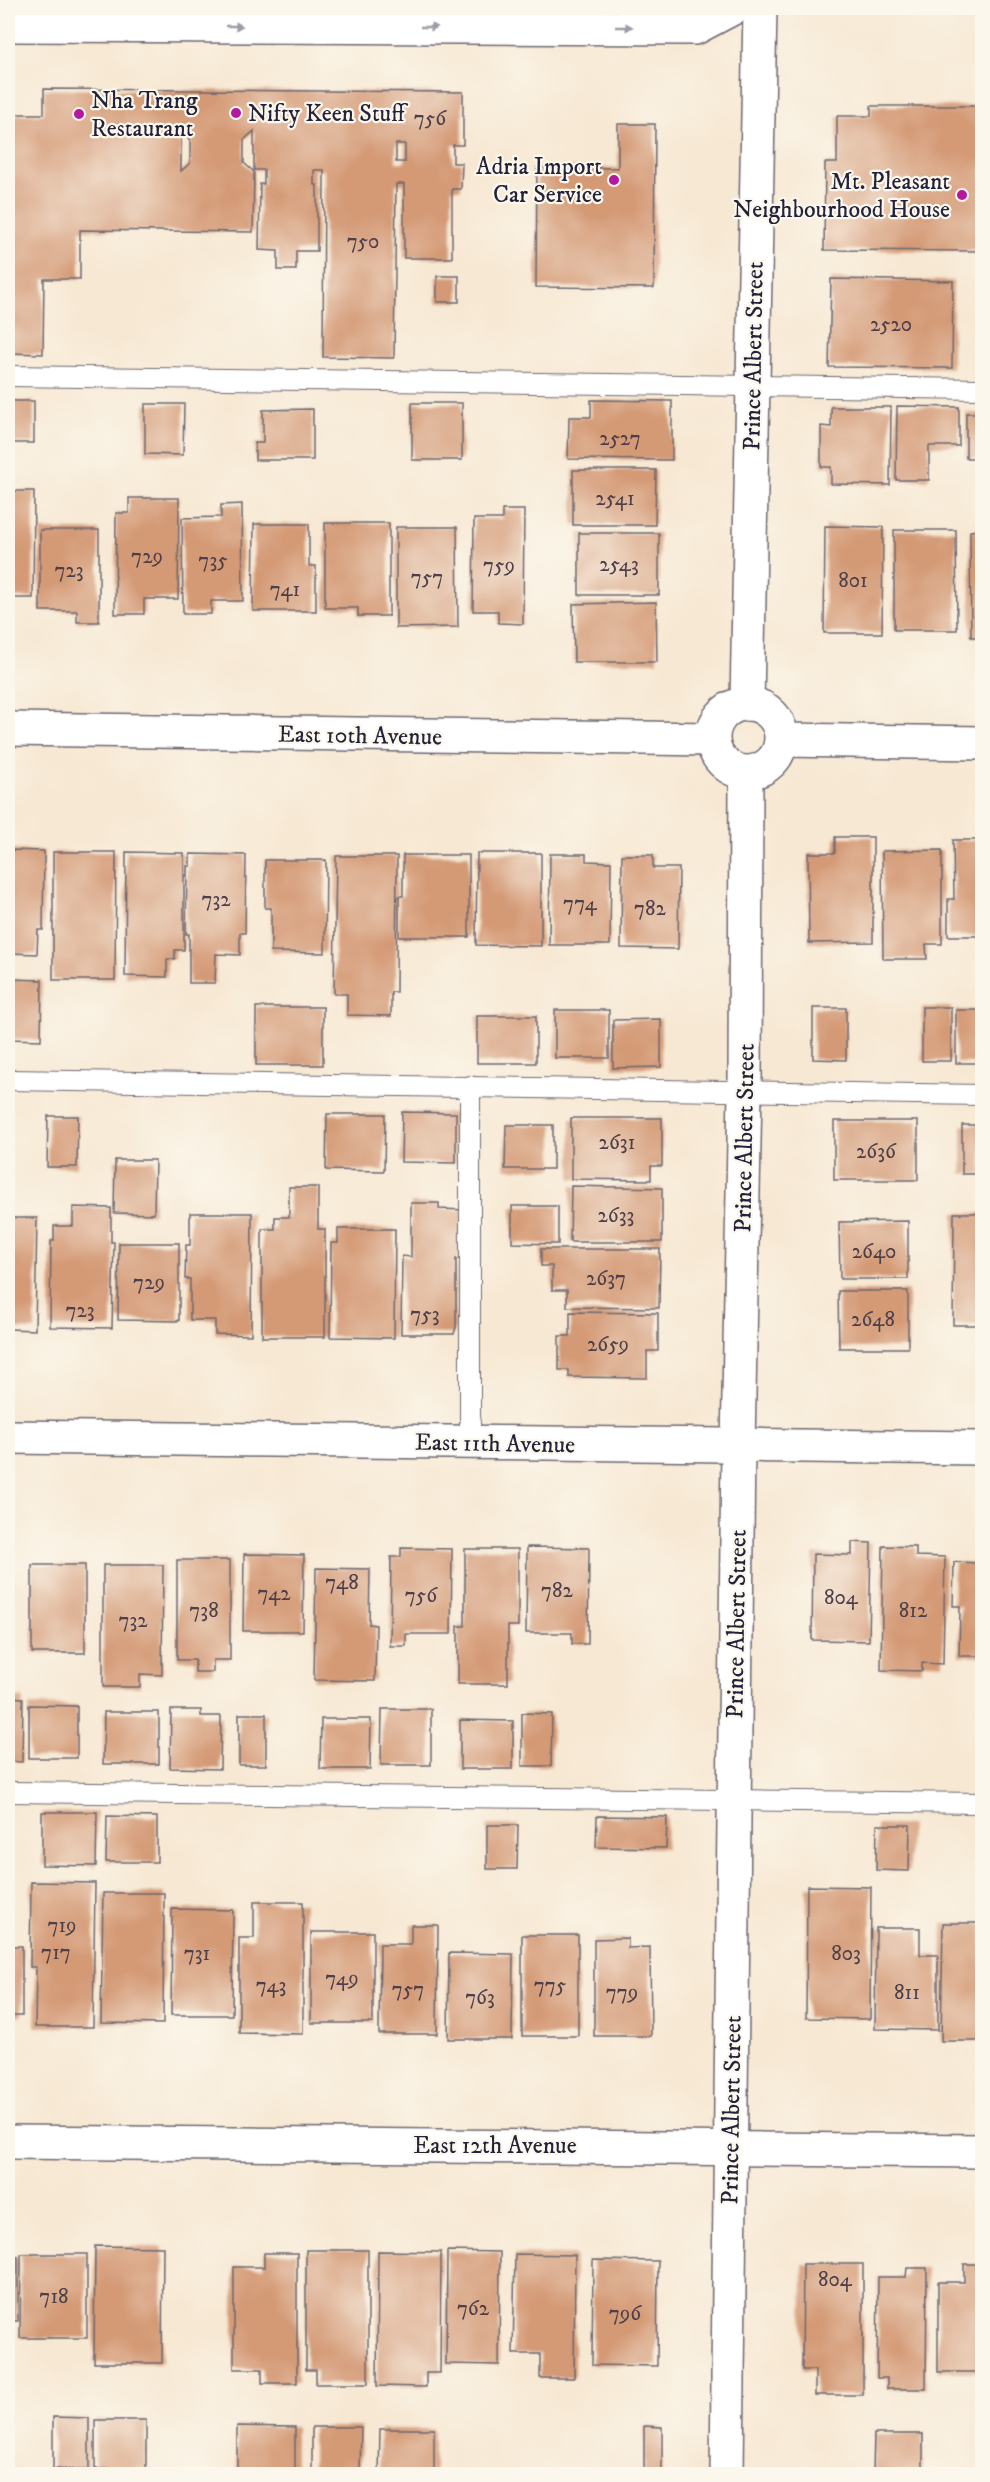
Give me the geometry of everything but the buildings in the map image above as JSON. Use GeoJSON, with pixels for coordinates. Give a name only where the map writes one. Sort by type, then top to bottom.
{"type":"FeatureCollection","features":[{"type":"Feature","properties":{"kind":"street"},"geometry":{"type":"LineString","coordinates":[[8,25],[695,28],[733,8]]}},
{"type":"Feature","properties":{"kind":"street","name":"Prince Albert Street"},"geometry":{"type":"LineString","coordinates":[[747,704],[760,8]]}},
{"type":"Feature","properties":{"kind":"street"},"geometry":{"type":"LineString","coordinates":[[747,704],[758,705],[768,711],[775,719],[782,740],[774,760],[756,771],[746,773],[736,771],[719,759],[712,740],[713,729],[718,718],[736,705],[747,704]]}},
{"type":"Feature","properties":{"kind":"street","name":"East 10th Avenue"},"geometry":{"type":"LineString","coordinates":[[8,729],[712,740]]}},
{"type":"Feature","properties":{"kind":"street"},"geometry":{"type":"LineString","coordinates":[[782,740],[982,743]]}},
{"type":"Feature","properties":{"kind":"street","name":"Prince Albert Street"},"geometry":{"type":"LineString","coordinates":[[727,2475],[738,1446],[745,1091],[746,773]]}},
{"type":"Feature","properties":{"kind":"street","name":"East 11th Avenue"},"geometry":{"type":"LineString","coordinates":[[8,1437],[982,1448]]}},
{"type":"Feature","properties":{"kind":"street","name":"East 12th Avenue"},"geometry":{"type":"LineString","coordinates":[[8,2142],[982,2151]]}},
{"type":"Feature","properties":{"kind":"lane"},"geometry":{"type":"LineString","coordinates":[[8,376],[982,389]]}},
{"type":"Feature","properties":{"kind":"lane"},"geometry":{"type":"LineString","coordinates":[[8,1080],[982,1095]]}},
{"type":"Feature","properties":{"kind":"lane"},"geometry":{"type":"LineString","coordinates":[[470,1086],[470,1443]]}},
{"type":"Feature","properties":{"kind":"lane"},"geometry":{"type":"LineString","coordinates":[[8,1792],[982,1803]]}},
{"type":"Feature","properties":{"kind":"place","name":"Nifty Keen Stuff"},"geometry":{"type":"Point","coordinates":[236,113]}},
{"type":"Feature","properties":{"kind":"place","name":"Nha Trang Restaurant"},"geometry":{"type":"Point","coordinates":[79,114]}},
{"type":"Feature","properties":{"kind":"place","name":"Adria Import Car Service"},"geometry":{"type":"Point","coordinates":[614,180]}},
{"type":"Feature","properties":{"kind":"place","name":"Mt. Pleasant Neighbourhood House"},"geometry":{"type":"Point","coordinates":[962,195]}}]}
